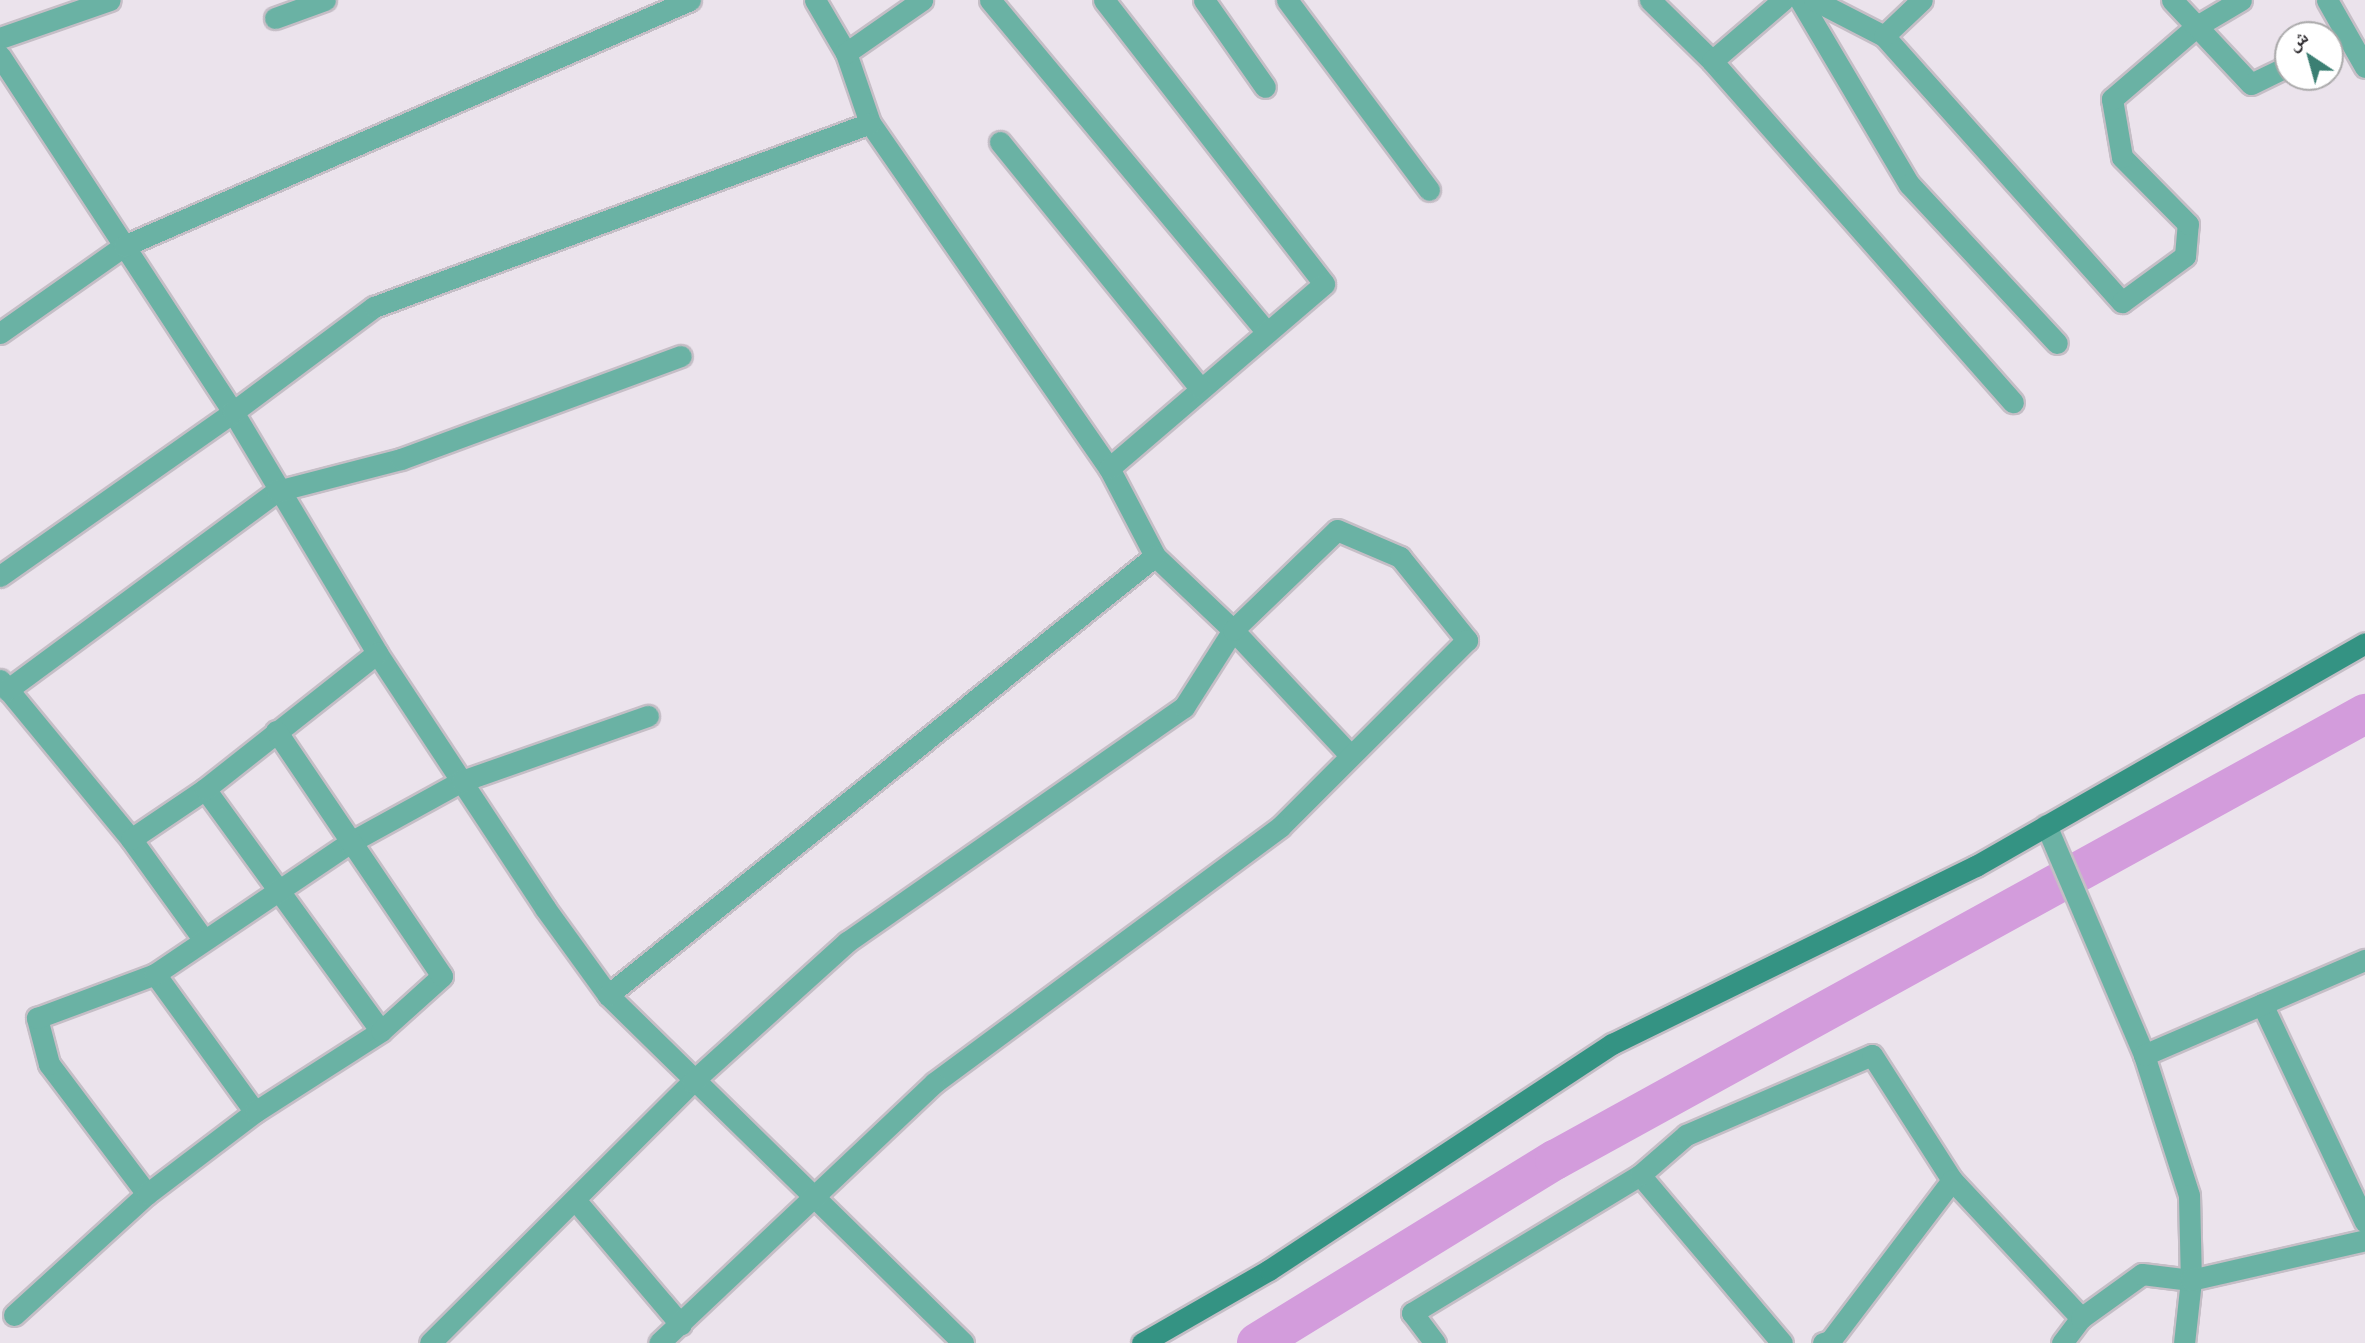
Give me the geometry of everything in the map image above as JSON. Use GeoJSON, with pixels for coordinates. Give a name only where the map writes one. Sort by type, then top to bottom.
{"type":"FeatureCollection","features":[{"type":"Feature","properties":{"kind":"street"},"geometry":{"type":"LineString","coordinates":[[0,38],[110,0]]}},
{"type":"Feature","properties":{"kind":"street"},"geometry":{"type":"LineString","coordinates":[[275,18],[326,0]]}},
{"type":"Feature","properties":{"kind":"street"},"geometry":{"type":"LineString","coordinates":[[0,333],[124,246],[690,0]]}},
{"type":"Feature","properties":{"kind":"street"},"geometry":{"type":"LineString","coordinates":[[816,0],[846,53],[870,122],[1109,468],[1155,556],[1233,630],[1349,754]]}},
{"type":"Feature","properties":{"kind":"street"},"geometry":{"type":"LineString","coordinates":[[846,53],[922,0]]}},
{"type":"Feature","properties":{"kind":"street"},"geometry":{"type":"LineString","coordinates":[[990,0],[1267,332]]}},
{"type":"Feature","properties":{"kind":"street"},"geometry":{"type":"LineString","coordinates":[[1104,0],[1324,284],[1109,468]]}},
{"type":"Feature","properties":{"kind":"street"},"geometry":{"type":"LineString","coordinates":[[1204,0],[1265,87]]}},
{"type":"Feature","properties":{"kind":"street"},"geometry":{"type":"LineString","coordinates":[[1287,0],[1429,190]]}},
{"type":"Feature","properties":{"kind":"street"},"geometry":{"type":"LineString","coordinates":[[1650,0],[1712,61],[2013,402]]}},
{"type":"Feature","properties":{"kind":"street"},"geometry":{"type":"LineString","coordinates":[[1712,61],[1783,0]]}},
{"type":"Feature","properties":{"kind":"street"},"geometry":{"type":"LineString","coordinates":[[1801,0],[1909,184],[2057,343]]}},
{"type":"Feature","properties":{"kind":"street"},"geometry":{"type":"LineString","coordinates":[[1814,0],[1884,36],[2122,302],[2185,256],[2188,223],[2122,157],[2112,99],[2197,26],[2241,0]]}},
{"type":"Feature","properties":{"kind":"street"},"geometry":{"type":"LineString","coordinates":[[1884,36],[1922,0]]}},
{"type":"Feature","properties":{"kind":"street"},"geometry":{"type":"LineString","coordinates":[[2172,0],[2251,84],[2274,73]]}},
{"type":"Feature","properties":{"kind":"street"},"geometry":{"type":"LineString","coordinates":[[2327,0],[2332,21]]}},
{"type":"Feature","properties":{"kind":"street"},"geometry":{"type":"LineString","coordinates":[[2344,48],[2365,67]]}},
{"type":"Feature","properties":{"kind":"street"},"geometry":{"type":"LineString","coordinates":[[0,56],[233,412],[277,491],[377,653],[608,995],[692,1082],[963,1343]]}},
{"type":"Feature","properties":{"kind":"street"},"geometry":{"type":"LineString","coordinates":[[0,576],[233,412],[374,306],[870,122]]}},
{"type":"Feature","properties":{"kind":"street"},"geometry":{"type":"LineString","coordinates":[[1000,142],[1200,388]]}},
{"type":"Feature","properties":{"kind":"street"},"geometry":{"type":"LineString","coordinates":[[204,939],[131,839],[4,685],[277,491],[401,459],[681,356]]}},
{"type":"Feature","properties":{"kind":"street"},"geometry":{"type":"LineString","coordinates":[[430,1343],[576,1201],[692,1082],[847,942],[1184,707],[1233,630],[1337,530],[1400,557],[1467,640],[1349,754],[1280,827],[934,1083],[659,1343]]}},
{"type":"Feature","properties":{"kind":"street"},"geometry":{"type":"LineString","coordinates":[[608,995],[1155,556]]}},
{"type":"Feature","properties":{"kind":"street"},"geometry":{"type":"LineString","coordinates":[[1142,1343],[1269,1270],[1612,1044],[1976,866],[2365,643]]}},
{"type":"Feature","properties":{"kind":"street"},"geometry":{"type":"LineString","coordinates":[[131,839],[205,789],[276,730],[377,653]]}},
{"type":"Feature","properties":{"kind":"street"},"geometry":{"type":"LineString","coordinates":[[147,1194],[50,1064],[37,1018],[155,974],[349,844],[462,781],[648,716]]}},
{"type":"Feature","properties":{"kind":"street"},"geometry":{"type":"LineString","coordinates":[[14,1315],[147,1194],[255,1112],[381,1031],[442,976],[349,844],[276,730]]}},
{"type":"Feature","properties":{"kind":"street"},"geometry":{"type":"LineString","coordinates":[[205,789],[381,1031]]}},
{"type":"Feature","properties":{"kind":"street"},"geometry":{"type":"LineString","coordinates":[[2046,825],[2144,1055],[2189,1195],[2191,1280],[2184,1343]]}},
{"type":"Feature","properties":{"kind":"street"},"geometry":{"type":"LineString","coordinates":[[2144,1055],[2365,960]]}},
{"type":"Feature","properties":{"kind":"street"},"geometry":{"type":"LineString","coordinates":[[155,974],[255,1112]]}},
{"type":"Feature","properties":{"kind":"street"},"geometry":{"type":"LineString","coordinates":[[2262,1003],[2365,1222]]}},
{"type":"Feature","properties":{"kind":"street"},"geometry":{"type":"LineString","coordinates":[[1435,1343],[1412,1313],[1640,1175],[1686,1135],[1872,1055],[1952,1181],[2081,1318]]}},
{"type":"Feature","properties":{"kind":"street"},"geometry":{"type":"LineString","coordinates":[[1640,1175],[1782,1343]]}},
{"type":"Feature","properties":{"kind":"street"},"geometry":{"type":"LineString","coordinates":[[1823,1343],[1830,1341],[1952,1181]]}},
{"type":"Feature","properties":{"kind":"street"},"geometry":{"type":"LineString","coordinates":[[576,1201],[681,1325]]}},
{"type":"Feature","properties":{"kind":"street"},"geometry":{"type":"LineString","coordinates":[[2062,1343],[2081,1318],[2142,1274],[2191,1280],[2365,1240]]}},
{"type":"Feature","properties":{"kind":"waterway"},"geometry":{"type":"LineString","coordinates":[[1257,1343],[1555,1160],[2365,714]]}}]}
